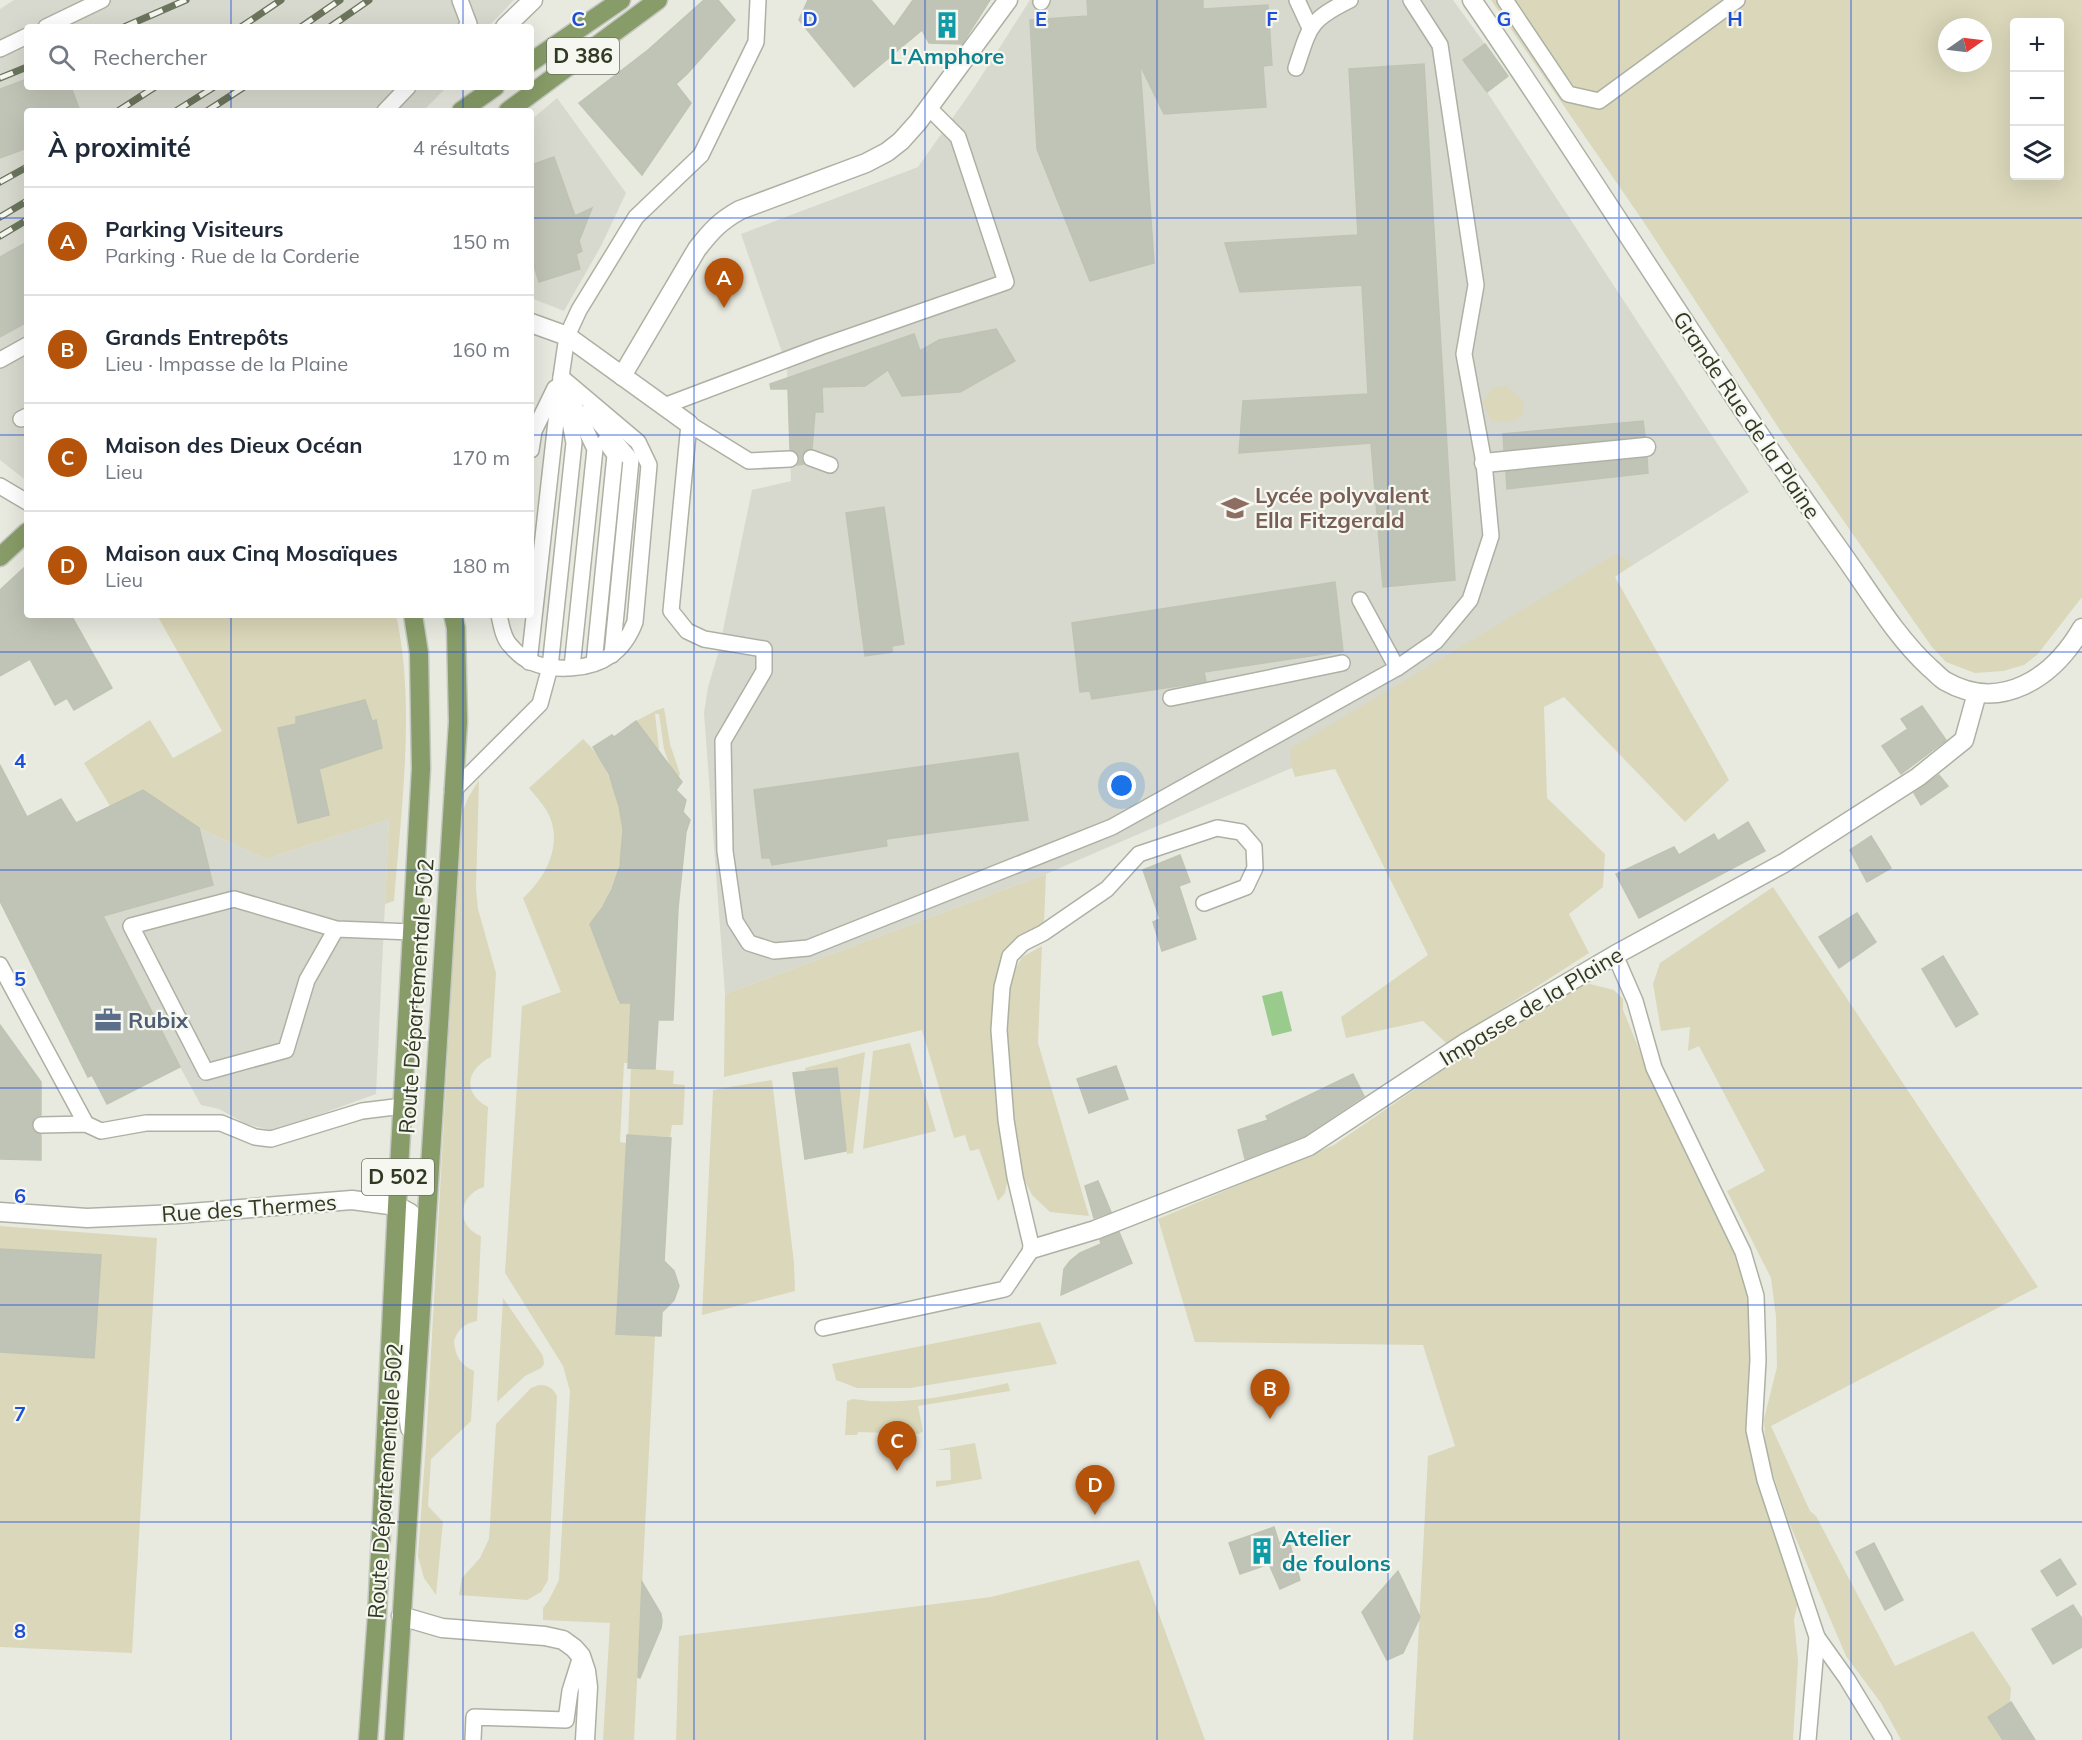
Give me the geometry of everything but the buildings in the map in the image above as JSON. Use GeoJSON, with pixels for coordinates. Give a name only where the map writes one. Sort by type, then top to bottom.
{"type":"FeatureCollection","features":[{"type":"Feature","properties":{"kind":"main road","name":"D 386"},"geometry":{"type":"LineString","coordinates":[[534,60],[621,0]]}},
{"type":"Feature","properties":{"kind":"main road","name":"D 386"},"geometry":{"type":"LineString","coordinates":[[512,108],[658,0]]}},
{"type":"Feature","properties":{"kind":"main road"},"geometry":{"type":"LineString","coordinates":[[465,108],[490,90]]}},
{"type":"Feature","properties":{"kind":"main road"},"geometry":{"type":"LineString","coordinates":[[480,108],[492,90]]}},
{"type":"Feature","properties":{"kind":"main road"},"geometry":{"type":"LineString","coordinates":[[0,557],[24,535]]}},
{"type":"Feature","properties":{"kind":"main road","name":"Route Départementale 502"},"geometry":{"type":"LineString","coordinates":[[368,1740],[377,1616],[421,769],[419,653],[413,618]]}},
{"type":"Feature","properties":{"kind":"main road","name":"Route Départementale 502"},"geometry":{"type":"LineString","coordinates":[[394,1740],[458,722],[456,628],[454,618]]}},
{"type":"Feature","properties":{"kind":"street"},"geometry":{"type":"LineString","coordinates":[[508,24],[533,0]]}},
{"type":"Feature","properties":{"kind":"street"},"geometry":{"type":"LineString","coordinates":[[622,376],[697,249],[722,219],[887,153],[901,141],[928,107],[1008,0]]}},
{"type":"Feature","properties":{"kind":"street","name":"Grande Rue de la Plaine"},"geometry":{"type":"LineString","coordinates":[[1472,0],[1780,466],[1913,653],[1944,681],[1977,693],[2008,691],[2027,685],[2042,676],[2057,662],[2082,628]]}},
{"type":"Feature","properties":{"kind":"street"},"geometry":{"type":"LineString","coordinates":[[534,324],[567,336],[689,424]]}},
{"type":"Feature","properties":{"kind":"street"},"geometry":{"type":"LineString","coordinates":[[1484,463],[1646,447]]}},
{"type":"Feature","properties":{"kind":"street","name":"Impasse de la Plaine"},"geometry":{"type":"LineString","coordinates":[[1032,1249],[1095,1230],[1309,1146],[1465,1043],[1615,955],[1784,863],[1918,777],[1964,740],[1977,693]]}},
{"type":"Feature","properties":{"kind":"street","name":"Rue des Thermes"},"geometry":{"type":"LineString","coordinates":[[0,1212],[87,1218],[177,1214],[352,1200],[397,1206]]}},
{"type":"Feature","properties":{"kind":"street"},"geometry":{"type":"LineString","coordinates":[[397,1206],[410,1213],[402,1377],[412,1443]]}},
{"type":"Feature","properties":{"kind":"street"},"geometry":{"type":"LineString","coordinates":[[401,1616],[442,1628],[545,1636],[563,1640],[581,1656],[586,1671],[588,1687],[585,1740]]}},
{"type":"Feature","properties":{"kind":"lane"},"geometry":{"type":"LineString","coordinates":[[52,24],[102,0]]}},
{"type":"Feature","properties":{"kind":"lane"},"geometry":{"type":"LineString","coordinates":[[460,0],[469,24]]}},
{"type":"Feature","properties":{"kind":"lane"},"geometry":{"type":"LineString","coordinates":[[534,617],[567,336],[579,310],[636,218],[701,155],[756,42],[758,0]]}},
{"type":"Feature","properties":{"kind":"lane"},"geometry":{"type":"LineString","coordinates":[[1297,0],[1310,28]]}},
{"type":"Feature","properties":{"kind":"lane"},"geometry":{"type":"LineString","coordinates":[[1296,68],[1310,28],[1325,12],[1350,0]]}},
{"type":"Feature","properties":{"kind":"lane"},"geometry":{"type":"LineString","coordinates":[[790,459],[749,462],[689,424],[671,611],[687,631],[704,639],[764,649],[764,671],[723,741],[727,862],[735,921],[749,943],[774,951],[808,948],[1112,827],[1397,668],[1436,641],[1470,600],[1491,536],[1484,463],[1464,354],[1476,285],[1440,45],[1411,0]]}},
{"type":"Feature","properties":{"kind":"lane"},"geometry":{"type":"LineString","coordinates":[[1505,0],[1568,94],[1599,101],[1737,0]]}},
{"type":"Feature","properties":{"kind":"lane"},"geometry":{"type":"LineString","coordinates":[[0,49],[24,37]]}},
{"type":"Feature","properties":{"kind":"lane"},"geometry":{"type":"LineString","coordinates":[[388,108],[405,90]]}},
{"type":"Feature","properties":{"kind":"lane"},"geometry":{"type":"LineString","coordinates":[[664,406],[820,347],[1006,282],[958,137],[928,107]]}},
{"type":"Feature","properties":{"kind":"lane"},"geometry":{"type":"LineString","coordinates":[[0,360],[24,347]]}},
{"type":"Feature","properties":{"kind":"lane"},"geometry":{"type":"LineString","coordinates":[[534,431],[561,377]]}},
{"type":"Feature","properties":{"kind":"lane"},"geometry":{"type":"LineString","coordinates":[[500,618],[507,643],[529,662],[550,667],[572,667],[594,663],[612,655],[631,460],[561,377]]}},
{"type":"Feature","properties":{"kind":"lane"},"geometry":{"type":"LineString","coordinates":[[561,377],[615,455],[594,663]]}},
{"type":"Feature","properties":{"kind":"lane"},"geometry":{"type":"LineString","coordinates":[[452,792],[540,704],[550,667],[574,443],[561,377]]}},
{"type":"Feature","properties":{"kind":"lane"},"geometry":{"type":"LineString","coordinates":[[561,377],[595,449],[572,667]]}},
{"type":"Feature","properties":{"kind":"lane"},"geometry":{"type":"LineString","coordinates":[[811,458],[830,465]]}},
{"type":"Feature","properties":{"kind":"lane"},"geometry":{"type":"LineString","coordinates":[[0,486],[24,500]]}},
{"type":"Feature","properties":{"kind":"lane"},"geometry":{"type":"LineString","coordinates":[[1360,600],[1397,668]]}},
{"type":"Feature","properties":{"kind":"lane"},"geometry":{"type":"LineString","coordinates":[[507,643],[511,618]]}},
{"type":"Feature","properties":{"kind":"lane"},"geometry":{"type":"LineString","coordinates":[[529,662],[534,618]]}},
{"type":"Feature","properties":{"kind":"lane"},"geometry":{"type":"LineString","coordinates":[[1171,698],[1342,663]]}},
{"type":"Feature","properties":{"kind":"lane"},"geometry":{"type":"LineString","coordinates":[[823,1328],[1005,1289],[1032,1249],[1014,1176],[1004,1097],[999,1030],[1002,987],[1010,956],[1023,944],[1107,889],[1139,854],[1216,828],[1241,832],[1254,847],[1255,868],[1246,887],[1204,903]]}},
{"type":"Feature","properties":{"kind":"lane"},"geometry":{"type":"LineString","coordinates":[[336,929],[307,980],[286,1050],[206,1072],[131,926],[234,899],[336,929],[412,932]]}},
{"type":"Feature","properties":{"kind":"lane"},"geometry":{"type":"LineString","coordinates":[[1615,955],[1635,1001],[1654,1068],[1738,1242],[1756,1296],[1758,1360],[1754,1430],[1765,1480],[1816,1637],[1847,1679],[1884,1740]]}},
{"type":"Feature","properties":{"kind":"lane"},"geometry":{"type":"LineString","coordinates":[[0,965],[86,1124]]}},
{"type":"Feature","properties":{"kind":"lane"},"geometry":{"type":"LineString","coordinates":[[41,1125],[86,1124],[101,1131],[146,1123],[221,1123],[255,1137],[271,1139],[362,1111],[403,1106]]}},
{"type":"Feature","properties":{"kind":"lane"},"geometry":{"type":"LineString","coordinates":[[1808,1740],[1816,1637]]}},
{"type":"Feature","properties":{"kind":"lane"},"geometry":{"type":"LineString","coordinates":[[473,1740],[474,1717],[566,1720],[570,1690],[581,1656]]}},
{"type":"Feature","properties":{"kind":"shaded area"},"geometry":{"type":"Polygon","coordinates":[[[14,0],[514,0],[491,24],[24,24],[24,90],[444,90],[426,108],[24,108],[24,479],[0,460],[0,9],[14,0]]]}},
{"type":"Feature","properties":{"kind":"shaded area","name":"Lycée polyvalent Ella Fitzgerald"},"geometry":{"type":"Polygon","coordinates":[[[1030,0],[1453,0],[1485,44],[1463,60],[1487,92],[1749,492],[1352,742],[1046,874],[725,994],[704,713],[752,490],[791,481],[787,367],[741,234],[918,167],[975,86],[1030,0]]]}},
{"type":"Feature","properties":{"kind":"shaded area"},"geometry":{"type":"Polygon","coordinates":[[[1491,0],[2082,0],[2082,597],[2037,655],[2024,665],[2003,671],[1975,673],[1946,662],[1932,647],[1782,433],[1643,221],[1491,0]]]}},
{"type":"Feature","properties":{"kind":"shaded area"},"geometry":{"type":"Polygon","coordinates":[[[557,98],[626,193],[601,246],[564,311],[534,299],[534,117],[557,98]]]}},
{"type":"Feature","properties":{"kind":"shaded area"},"geometry":{"type":"Polygon","coordinates":[[[1507,386],[1524,402],[1522,416],[1509,422],[1491,421],[1483,402],[1492,388],[1507,386]]]}},
{"type":"Feature","properties":{"kind":"shaded area"},"geometry":{"type":"Polygon","coordinates":[[[1616,554],[1632,564],[1615,577],[1729,780],[1685,822],[1564,697],[1544,707],[1547,798],[1605,854],[1603,887],[1569,914],[1589,953],[1447,1044],[1423,1021],[1346,1038],[1341,1017],[1428,955],[1335,769],[1295,777],[1290,749],[1616,554]]]}},
{"type":"Feature","properties":{"kind":"shaded area"},"geometry":{"type":"Polygon","coordinates":[[[159,618],[397,618],[402,649],[406,720],[403,794],[394,901],[385,904],[389,819],[266,859],[201,829],[143,790],[110,806],[84,763],[150,720],[173,758],[222,731],[159,618]]]}},
{"type":"Feature","properties":{"kind":"shaded area"},"geometry":{"type":"Polygon","coordinates":[[[664,708],[670,744],[680,774],[675,781],[664,749],[659,714],[655,714],[659,749],[655,751],[636,721],[664,708]]]}},
{"type":"Feature","properties":{"kind":"shaded area"},"geometry":{"type":"Polygon","coordinates":[[[583,739],[603,764],[615,794],[622,829],[620,862],[615,878],[609,894],[590,924],[612,983],[618,982],[618,1003],[631,1003],[628,1063],[624,1063],[620,1142],[626,1143],[616,1334],[622,1334],[665,1143],[634,1740],[603,1740],[610,1623],[543,1620],[543,1608],[559,1580],[570,1391],[563,1366],[505,1273],[522,1006],[561,992],[523,898],[544,873],[554,842],[551,820],[529,788],[583,739]]]}},
{"type":"Feature","properties":{"kind":"shaded area"},"geometry":{"type":"Polygon","coordinates":[[[0,765],[27,817],[78,827],[96,813],[143,790],[201,829],[266,859],[389,819],[376,1094],[274,1131],[246,1124],[219,1109],[201,1105],[180,1067],[107,1104],[92,1076],[88,1077],[0,901],[0,765]]]}},
{"type":"Feature","properties":{"kind":"shaded area"},"geometry":{"type":"Polygon","coordinates":[[[479,780],[476,889],[478,909],[496,973],[491,1057],[476,1068],[470,1081],[474,1095],[488,1107],[484,1187],[469,1197],[463,1211],[467,1225],[481,1236],[477,1321],[462,1327],[454,1341],[459,1359],[474,1371],[471,1421],[431,1459],[428,1506],[443,1522],[436,1595],[424,1578],[418,1556],[461,815],[479,780]]]}},
{"type":"Feature","properties":{"kind":"shaded area"},"geometry":{"type":"Polygon","coordinates":[[[1046,874],[1044,924],[1019,935],[1003,952],[994,984],[992,1032],[1008,1178],[1005,1193],[998,1201],[979,1149],[970,1151],[965,1135],[954,1138],[922,1030],[724,1077],[725,994],[1046,874]]]}},
{"type":"Feature","properties":{"kind":"shaded area"},"geometry":{"type":"Polygon","coordinates":[[[1773,887],[2038,1287],[1771,1426],[1810,1511],[1816,1516],[1895,1666],[1973,1631],[2011,1688],[2007,1740],[1901,1740],[1881,1703],[1846,1656],[1788,1520],[1770,1465],[1764,1419],[1777,1367],[1776,1317],[1771,1278],[1727,1191],[1765,1171],[1699,1046],[1688,1051],[1690,1027],[1661,1031],[1653,984],[1660,963],[1773,887]]]}},
{"type":"Feature","properties":{"kind":"shaded area"},"geometry":{"type":"Polygon","coordinates":[[[1042,946],[1038,1043],[1089,1216],[1050,1212],[1032,1195],[1022,1175],[1012,1119],[1006,1030],[1008,992],[1012,975],[1022,957],[1042,946]]]}},
{"type":"Feature","properties":{"kind":"shaded area"},"geometry":{"type":"Polygon","coordinates":[[[1590,984],[1614,990],[1623,999],[1623,1010],[1646,1066],[1747,1283],[1751,1313],[1750,1447],[1798,1601],[1794,1620],[1798,1661],[1793,1740],[1413,1740],[1428,1456],[1455,1446],[1423,1345],[1195,1342],[1158,1219],[1334,1145],[1475,1048],[1574,988],[1590,984]]]}},
{"type":"Feature","properties":{"kind":"shaded area"},"geometry":{"type":"Polygon","coordinates":[[[1282,991],[1292,1031],[1272,1036],[1262,996],[1282,991]]]}},
{"type":"Feature","properties":{"kind":"shaded area"},"geometry":{"type":"Polygon","coordinates":[[[910,1043],[936,1131],[863,1149],[873,1051],[910,1043]]]}},
{"type":"Feature","properties":{"kind":"shaded area"},"geometry":{"type":"Polygon","coordinates":[[[865,1052],[853,1153],[847,1154],[837,1069],[806,1072],[805,1068],[865,1052]]]}},
{"type":"Feature","properties":{"kind":"shaded area"},"geometry":{"type":"Polygon","coordinates":[[[631,1068],[674,1071],[673,1084],[685,1085],[683,1125],[672,1125],[670,1137],[628,1135],[631,1068]]]}},
{"type":"Feature","properties":{"kind":"shaded area"},"geometry":{"type":"Polygon","coordinates":[[[772,1080],[794,1263],[795,1291],[702,1315],[713,1090],[772,1080]]]}},
{"type":"Feature","properties":{"kind":"shaded area"},"geometry":{"type":"Polygon","coordinates":[[[0,1226],[157,1238],[132,1653],[0,1647],[0,1226]]]}},
{"type":"Feature","properties":{"kind":"shaded area"},"geometry":{"type":"Polygon","coordinates":[[[503,1298],[543,1356],[544,1364],[525,1376],[497,1402],[503,1298]]]}},
{"type":"Feature","properties":{"kind":"shaded area"},"geometry":{"type":"Polygon","coordinates":[[[1040,1322],[1057,1364],[910,1388],[857,1388],[836,1380],[832,1364],[1040,1322]]]}},
{"type":"Feature","properties":{"kind":"shaded area"},"geometry":{"type":"Polygon","coordinates":[[[1008,1383],[1010,1391],[918,1406],[923,1431],[919,1434],[858,1432],[857,1435],[845,1435],[847,1401],[853,1399],[911,1400],[950,1395],[1008,1383]]]}},
{"type":"Feature","properties":{"kind":"shaded area"},"geometry":{"type":"Polygon","coordinates":[[[539,1385],[550,1388],[557,1396],[548,1580],[541,1592],[527,1600],[459,1595],[462,1578],[480,1558],[489,1539],[496,1424],[531,1388],[539,1385]]]}},
{"type":"Feature","properties":{"kind":"shaded area"},"geometry":{"type":"Polygon","coordinates":[[[975,1443],[982,1479],[936,1487],[936,1481],[951,1480],[950,1450],[936,1450],[975,1443]]]}},
{"type":"Feature","properties":{"kind":"shaded area"},"geometry":{"type":"Polygon","coordinates":[[[1139,1560],[1205,1740],[676,1740],[679,1636],[991,1597],[1139,1560]]]}},
{"type":"Feature","properties":{"kind":"railway"},"geometry":{"type":"LineString","coordinates":[[131,24],[186,0]]}},
{"type":"Feature","properties":{"kind":"railway"},"geometry":{"type":"LineString","coordinates":[[245,24],[281,0]]}},
{"type":"Feature","properties":{"kind":"railway"},"geometry":{"type":"LineString","coordinates":[[305,24],[340,0]]}},
{"type":"Feature","properties":{"kind":"railway"},"geometry":{"type":"LineString","coordinates":[[334,24],[369,0]]}},
{"type":"Feature","properties":{"kind":"railway"},"geometry":{"type":"LineString","coordinates":[[0,78],[24,68]]}},
{"type":"Feature","properties":{"kind":"railway"},"geometry":{"type":"LineString","coordinates":[[123,108],[150,90]]}},
{"type":"Feature","properties":{"kind":"railway"},"geometry":{"type":"LineString","coordinates":[[181,108],[209,90]]}},
{"type":"Feature","properties":{"kind":"railway"},"geometry":{"type":"LineString","coordinates":[[212,108],[239,90]]}},
{"type":"Feature","properties":{"kind":"railway"},"geometry":{"type":"LineString","coordinates":[[0,182],[24,169]]}},
{"type":"Feature","properties":{"kind":"railway"},"geometry":{"type":"LineString","coordinates":[[0,217],[24,203]]}},
{"type":"Feature","properties":{"kind":"railway"},"geometry":{"type":"LineString","coordinates":[[0,236],[24,222]]}},
{"type":"Feature","properties":{"kind":"place","name":"L'Amphore"},"geometry":{"type":"Point","coordinates":[947,25]}},
{"type":"Feature","properties":{"kind":"place","name":"Parking Visiteurs"},"geometry":{"type":"Point","coordinates":[724,308]}},
{"type":"Feature","properties":{"kind":"place","name":"Lycée polyvalent Ella Fitzgerald"},"geometry":{"type":"Point","coordinates":[1235,508]}},
{"type":"Feature","properties":{"kind":"place","name":"Rubix"},"geometry":{"type":"Point","coordinates":[108,1020]}},
{"type":"Feature","properties":{"kind":"place","name":"Grands Entrepôts"},"geometry":{"type":"Point","coordinates":[1270,1419]}},
{"type":"Feature","properties":{"kind":"place","name":"Maison des Dieux Océan"},"geometry":{"type":"Point","coordinates":[897,1471]}},
{"type":"Feature","properties":{"kind":"place","name":"Maison aux Cinq Mosaïques"},"geometry":{"type":"Point","coordinates":[1095,1515]}},
{"type":"Feature","properties":{"kind":"place","name":"Atelier de foulons"},"geometry":{"type":"Point","coordinates":[1262,1551]}}]}
